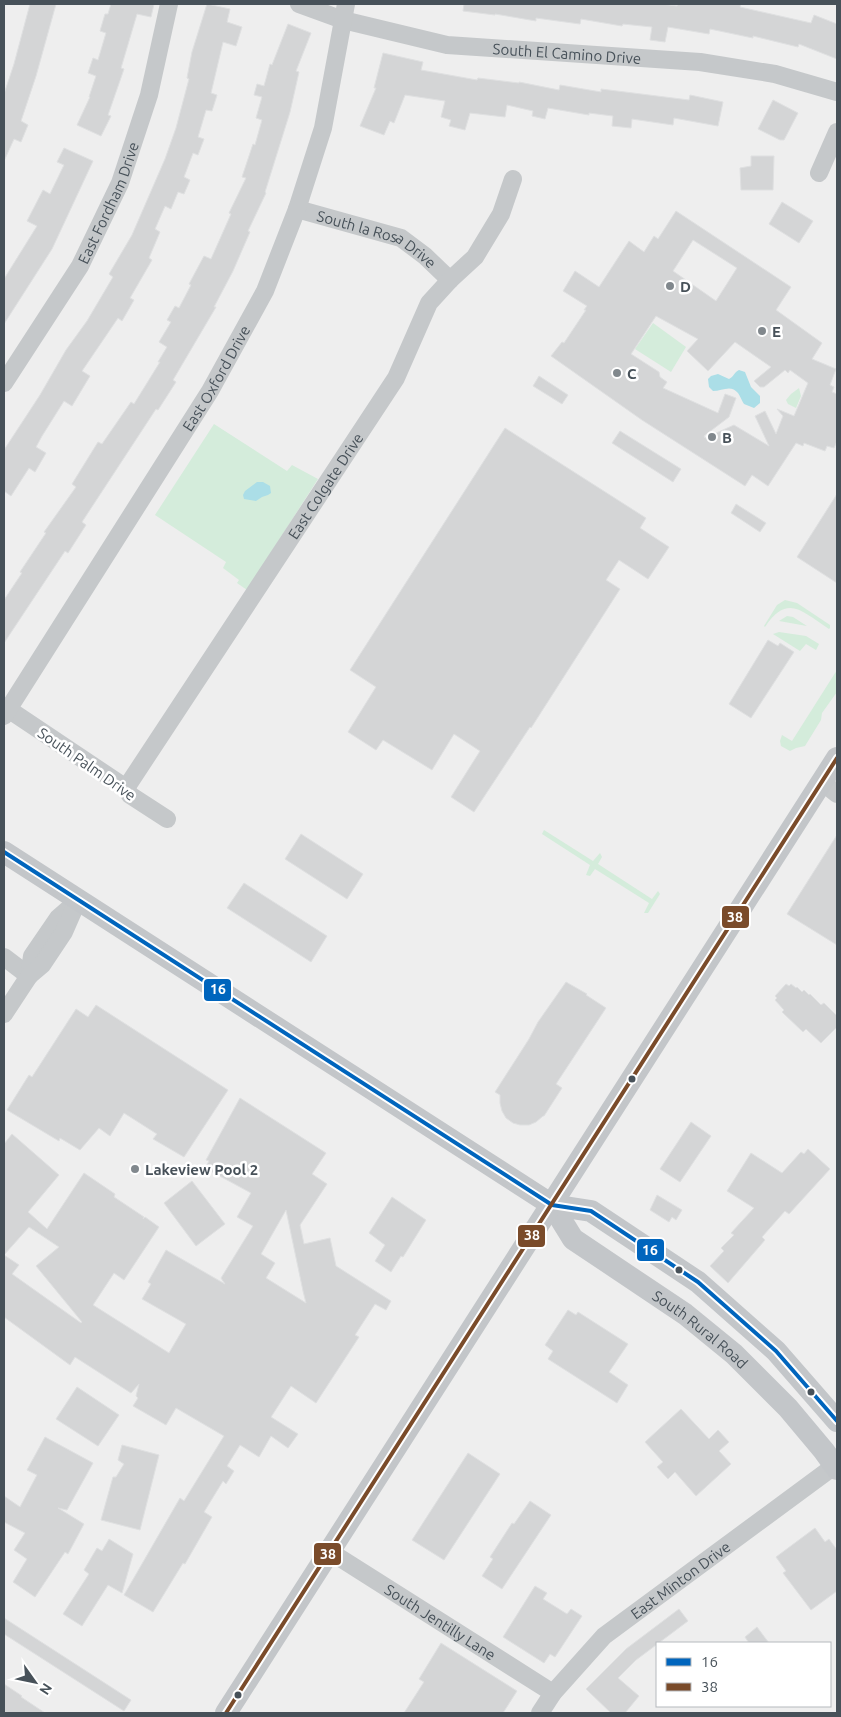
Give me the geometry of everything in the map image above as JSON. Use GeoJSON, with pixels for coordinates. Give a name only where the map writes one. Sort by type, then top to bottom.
{"type":"FeatureCollection","features":[{"type":"Feature","properties":{"kind":"main road"},"geometry":{"type":"LineString","coordinates":[[226,1713],[552,1205],[829,788],[837,758]]}},
{"type":"Feature","properties":{"kind":"main road","name":"South Rural Road"},"geometry":{"type":"LineString","coordinates":[[4,852],[552,1205],[591,1210],[698,1282],[776,1351],[837,1421]]}},
{"type":"Feature","properties":{"kind":"main road","name":"South Rural Road"},"geometry":{"type":"LineString","coordinates":[[552,1205],[573,1239],[685,1314],[734,1354],[788,1408],[836,1466]]}},
{"type":"Feature","properties":{"kind":"street","name":"East Fordham Drive"},"geometry":{"type":"LineString","coordinates":[[4,383],[80,266],[120,183],[149,95],[169,4]]}},
{"type":"Feature","properties":{"kind":"street","name":"South El Camino Drive"},"geometry":{"type":"LineString","coordinates":[[299,4],[344,12],[447,45],[700,62],[775,74],[837,92]]}},
{"type":"Feature","properties":{"kind":"street","name":"East Oxford Drive"},"geometry":{"type":"LineString","coordinates":[[7,705],[210,391],[265,291],[297,209],[323,128],[344,12]]}},
{"type":"Feature","properties":{"kind":"street"},"geometry":{"type":"LineString","coordinates":[[819,174],[837,132]]}},
{"type":"Feature","properties":{"kind":"street","name":"East Colgate Drive"},"geometry":{"type":"LineString","coordinates":[[126,788],[396,378],[429,303],[474,258],[501,214],[513,179]]}},
{"type":"Feature","properties":{"kind":"street","name":"South la Rosa Drive"},"geometry":{"type":"LineString","coordinates":[[297,209],[401,238],[425,256],[450,280]]}},
{"type":"Feature","properties":{"kind":"street","name":"South Palm Drive"},"geometry":{"type":"LineString","coordinates":[[7,705],[126,788],[130,795],[167,818]]}},
{"type":"Feature","properties":{"kind":"street"},"geometry":{"type":"LineString","coordinates":[[4,1014],[29,976],[42,965],[64,932],[78,900]]}},
{"type":"Feature","properties":{"kind":"street"},"geometry":{"type":"LineString","coordinates":[[4,957],[29,976]]}},
{"type":"Feature","properties":{"kind":"street","name":"East Minton Drive"},"geometry":{"type":"LineString","coordinates":[[540,1713],[553,1692],[604,1636],[836,1466]]}},
{"type":"Feature","properties":{"kind":"street","name":"South Jentilly Lane"},"geometry":{"type":"LineString","coordinates":[[329,1551],[553,1692]]}},
{"type":"Feature","properties":{"kind":"green space"},"geometry":{"type":"Polygon","coordinates":[[[653,323],[686,347],[671,372],[635,349],[653,323]]]}},
{"type":"Feature","properties":{"kind":"green space"},"geometry":{"type":"Polygon","coordinates":[[[799,388],[801,396],[796,408],[788,404],[786,400],[799,388]]]}},
{"type":"Feature","properties":{"kind":"green space"},"geometry":{"type":"Polygon","coordinates":[[[214,424],[287,471],[292,465],[318,479],[247,590],[237,583],[239,580],[223,568],[226,562],[155,515],[214,424]]]}},
{"type":"Feature","properties":{"kind":"green space"},"geometry":{"type":"Polygon","coordinates":[[[785,600],[797,603],[830,625],[830,628],[803,612],[788,608],[773,617],[765,627],[777,605],[785,600]]]}},
{"type":"Feature","properties":{"kind":"green space"},"geometry":{"type":"Polygon","coordinates":[[[787,616],[793,617],[807,626],[779,621],[787,616]]]}},
{"type":"Feature","properties":{"kind":"green space"},"geometry":{"type":"Polygon","coordinates":[[[779,632],[806,636],[819,644],[816,650],[806,644],[800,651],[773,634],[779,632]]]}},
{"type":"Feature","properties":{"kind":"green space"},"geometry":{"type":"Polygon","coordinates":[[[837,670],[837,692],[822,713],[821,720],[805,746],[790,751],[781,746],[782,735],[792,741],[837,670]]]}},
{"type":"Feature","properties":{"kind":"green space"},"geometry":{"type":"Polygon","coordinates":[[[544,830],[593,861],[600,853],[602,857],[598,864],[652,899],[658,891],[660,894],[648,913],[644,913],[649,903],[595,869],[590,876],[586,875],[590,865],[542,834],[544,830]]]}},
{"type":"Feature","properties":{"kind":"water"},"geometry":{"type":"Polygon","coordinates":[[[739,370],[745,372],[751,387],[760,396],[760,403],[754,408],[744,404],[735,390],[713,391],[709,387],[708,379],[711,376],[718,374],[729,379],[739,370]]]}},
{"type":"Feature","properties":{"kind":"water"},"geometry":{"type":"Polygon","coordinates":[[[257,482],[263,482],[270,486],[271,493],[256,501],[244,499],[245,491],[257,482]]]}},
{"type":"Feature","properties":{"kind":"building"},"geometry":{"type":"Polygon","coordinates":[[[30,4],[56,4],[21,121],[28,125],[21,142],[14,139],[4,161],[4,94],[30,4]]]}},
{"type":"Feature","properties":{"kind":"building"},"geometry":{"type":"Polygon","coordinates":[[[111,4],[154,4],[151,17],[137,14],[121,68],[124,69],[108,115],[111,116],[101,136],[77,125],[90,97],[96,76],[88,73],[93,58],[98,60],[106,33],[100,31],[105,14],[108,14],[111,4]]]}},
{"type":"Feature","properties":{"kind":"building"},"geometry":{"type":"Polygon","coordinates":[[[207,4],[230,9],[227,22],[242,27],[236,46],[223,42],[211,93],[217,95],[212,111],[206,110],[198,137],[204,139],[198,155],[193,153],[184,177],[190,180],[184,194],[178,192],[171,209],[165,206],[155,229],[160,232],[149,258],[152,260],[130,298],[134,300],[122,321],[118,318],[82,371],[90,376],[72,406],[64,401],[42,436],[36,447],[46,453],[35,472],[29,468],[11,496],[4,491],[4,450],[113,277],[109,274],[132,235],[165,159],[176,128],[189,79],[187,78],[192,52],[207,4]]]}},
{"type":"Feature","properties":{"kind":"building"},"geometry":{"type":"Polygon","coordinates":[[[464,4],[662,4],[677,6],[678,4],[741,4],[740,7],[811,23],[814,15],[837,24],[837,59],[799,44],[798,47],[753,36],[753,38],[710,29],[709,34],[668,27],[665,42],[650,40],[652,27],[623,24],[622,26],[581,19],[580,24],[536,18],[536,21],[463,11],[464,4]]]}},
{"type":"Feature","properties":{"kind":"building"},"geometry":{"type":"Polygon","coordinates":[[[288,24],[311,33],[296,71],[299,72],[290,112],[266,193],[248,231],[250,232],[233,271],[214,307],[216,307],[173,380],[176,382],[158,410],[156,409],[82,522],[86,525],[68,553],[65,551],[4,643],[4,600],[46,533],[44,532],[76,487],[72,484],[98,442],[102,444],[131,402],[134,404],[160,362],[158,362],[167,347],[159,342],[171,322],[167,320],[175,306],[179,308],[204,256],[211,259],[231,214],[229,213],[246,178],[242,177],[253,144],[255,145],[262,120],[256,118],[262,97],[254,95],[257,84],[264,86],[270,64],[272,65],[288,24]]]}},
{"type":"Feature","properties":{"kind":"building"},"geometry":{"type":"Polygon","coordinates":[[[383,53],[423,62],[421,70],[477,80],[478,78],[519,82],[559,90],[560,85],[601,92],[601,89],[689,100],[690,95],[723,102],[718,126],[674,118],[673,125],[632,119],[631,128],[612,126],[613,116],[589,113],[589,115],[548,108],[545,119],[532,116],[533,111],[507,105],[505,117],[470,113],[465,130],[449,126],[451,120],[441,117],[445,101],[405,95],[394,123],[390,121],[384,135],[360,126],[376,88],[374,88],[383,53]]]}},
{"type":"Feature","properties":{"kind":"building"},"geometry":{"type":"Polygon","coordinates":[[[773,100],[798,113],[784,140],[780,140],[758,129],[773,100]]]}},
{"type":"Feature","properties":{"kind":"building"},"geometry":{"type":"Polygon","coordinates":[[[64,148],[93,161],[52,249],[4,324],[4,279],[37,226],[27,221],[43,190],[50,194],[64,165],[57,162],[64,148]]]}},
{"type":"Feature","properties":{"kind":"building"},"geometry":{"type":"Polygon","coordinates":[[[751,156],[774,156],[773,190],[741,190],[740,168],[751,166],[751,156]]]}},
{"type":"Feature","properties":{"kind":"building"},"geometry":{"type":"Polygon","coordinates":[[[782,202],[813,221],[799,243],[769,224],[782,202]]]}},
{"type":"Feature","properties":{"kind":"building"},"geometry":{"type":"Polygon","coordinates":[[[676,211],[791,287],[776,310],[822,343],[812,359],[836,369],[830,385],[834,387],[832,392],[837,394],[837,441],[834,448],[827,446],[825,451],[804,443],[803,446],[796,443],[768,486],[752,475],[745,486],[642,420],[551,356],[562,342],[564,343],[586,310],[584,310],[587,306],[563,291],[575,271],[599,287],[629,241],[644,252],[654,236],[658,239],[676,211]],[[693,240],[673,271],[716,301],[737,268],[693,240]],[[656,316],[631,354],[659,372],[660,377],[667,382],[663,388],[718,413],[725,394],[736,398],[729,417],[704,436],[705,438],[734,425],[769,446],[755,416],[765,411],[776,434],[783,416],[777,409],[794,416],[808,383],[790,370],[788,373],[785,370],[764,387],[760,387],[754,381],[771,367],[735,342],[708,371],[687,351],[698,339],[656,316]]]}},
{"type":"Feature","properties":{"kind":"building"},"geometry":{"type":"Polygon","coordinates":[[[539,376],[568,395],[562,404],[533,386],[539,376]]]}},
{"type":"Feature","properties":{"kind":"building"},"geometry":{"type":"Polygon","coordinates":[[[505,428],[646,518],[640,528],[669,547],[648,579],[619,560],[606,580],[620,589],[531,728],[474,812],[451,797],[480,751],[454,734],[432,770],[383,740],[376,750],[348,732],[376,687],[350,670],[505,428]]]}},
{"type":"Feature","properties":{"kind":"building"},"geometry":{"type":"Polygon","coordinates":[[[620,431],[681,469],[673,482],[612,443],[620,431]]]}},
{"type":"Feature","properties":{"kind":"building"},"geometry":{"type":"Polygon","coordinates":[[[837,494],[837,583],[797,557],[837,494]]]}},
{"type":"Feature","properties":{"kind":"building"},"geometry":{"type":"Polygon","coordinates":[[[736,504],[766,523],[760,532],[731,513],[736,504]]]}},
{"type":"Feature","properties":{"kind":"building"},"geometry":{"type":"Polygon","coordinates":[[[768,640],[778,646],[780,643],[794,652],[751,718],[729,704],[768,640]]]}},
{"type":"Feature","properties":{"kind":"building"},"geometry":{"type":"Polygon","coordinates":[[[301,834],[363,874],[347,899],[285,859],[301,834]]]}},
{"type":"Feature","properties":{"kind":"building"},"geometry":{"type":"Polygon","coordinates":[[[837,835],[837,945],[787,914],[837,835]]]}},
{"type":"Feature","properties":{"kind":"building"},"geometry":{"type":"Polygon","coordinates":[[[244,883],[327,936],[311,962],[227,908],[244,883]]]}},
{"type":"Feature","properties":{"kind":"building"},"geometry":{"type":"Polygon","coordinates":[[[566,982],[606,1008],[556,1084],[562,1088],[544,1116],[529,1125],[513,1123],[506,1118],[502,1111],[500,1095],[495,1092],[538,1022],[566,982]]]}},
{"type":"Feature","properties":{"kind":"building"},"geometry":{"type":"Polygon","coordinates":[[[786,984],[797,987],[802,992],[804,990],[821,1005],[824,1003],[837,1016],[837,1027],[821,1043],[806,1029],[803,1032],[782,1012],[784,1010],[775,1000],[777,998],[775,996],[786,984]]]}},
{"type":"Feature","properties":{"kind":"building"},"geometry":{"type":"Polygon","coordinates":[[[96,1005],[228,1090],[184,1157],[153,1139],[157,1134],[124,1113],[110,1136],[99,1128],[80,1150],[60,1138],[59,1141],[7,1110],[29,1075],[32,1077],[76,1009],[88,1017],[96,1005]]]}},
{"type":"Feature","properties":{"kind":"building"},"geometry":{"type":"Polygon","coordinates":[[[240,1098],[326,1153],[312,1174],[327,1184],[300,1225],[304,1244],[330,1238],[336,1266],[391,1301],[386,1310],[375,1304],[355,1335],[359,1337],[316,1403],[291,1386],[271,1417],[298,1434],[288,1448],[271,1436],[259,1457],[240,1445],[227,1466],[234,1471],[226,1484],[223,1481],[204,1512],[212,1517],[185,1564],[183,1563],[153,1612],[124,1595],[180,1498],[184,1501],[224,1436],[176,1408],[166,1425],[133,1406],[138,1398],[136,1396],[139,1384],[131,1393],[75,1357],[70,1365],[4,1317],[4,1255],[4,1144],[12,1134],[59,1175],[28,1212],[47,1229],[84,1173],[115,1194],[114,1197],[144,1217],[143,1219],[145,1217],[159,1227],[124,1280],[114,1273],[93,1305],[169,1353],[186,1324],[142,1299],[151,1284],[148,1282],[166,1250],[225,1284],[221,1278],[253,1226],[237,1217],[251,1193],[205,1168],[209,1161],[206,1160],[240,1098]],[[286,1210],[261,1254],[275,1263],[266,1278],[306,1303],[286,1210]],[[29,1227],[4,1255],[19,1265],[12,1274],[81,1323],[36,1266],[59,1247],[29,1227]]]}},
{"type":"Feature","properties":{"kind":"building"},"geometry":{"type":"Polygon","coordinates":[[[691,1122],[711,1136],[680,1182],[660,1169],[691,1122]]]}},
{"type":"Feature","properties":{"kind":"building"},"geometry":{"type":"Polygon","coordinates":[[[808,1149],[830,1169],[789,1214],[785,1211],[762,1237],[765,1240],[728,1283],[710,1266],[724,1251],[721,1248],[734,1235],[731,1233],[754,1208],[727,1191],[751,1153],[782,1173],[801,1152],[804,1154],[808,1149]]]}},
{"type":"Feature","properties":{"kind":"building"},"geometry":{"type":"Polygon","coordinates":[[[192,1181],[225,1224],[196,1246],[164,1203],[192,1181]]]}},
{"type":"Feature","properties":{"kind":"building"},"geometry":{"type":"Polygon","coordinates":[[[657,1195],[682,1210],[676,1220],[672,1217],[669,1222],[650,1210],[657,1195]]]}},
{"type":"Feature","properties":{"kind":"building"},"geometry":{"type":"Polygon","coordinates":[[[392,1197],[426,1220],[403,1257],[401,1256],[391,1272],[375,1261],[385,1245],[369,1233],[392,1197]]]}},
{"type":"Feature","properties":{"kind":"building"},"geometry":{"type":"Polygon","coordinates":[[[568,1310],[576,1315],[578,1312],[628,1344],[609,1372],[628,1385],[617,1403],[548,1359],[553,1351],[545,1345],[568,1310]]]}},
{"type":"Feature","properties":{"kind":"building"},"geometry":{"type":"Polygon","coordinates":[[[77,1387],[119,1415],[98,1446],[56,1419],[77,1387]]]}},
{"type":"Feature","properties":{"kind":"building"},"geometry":{"type":"Polygon","coordinates":[[[681,1409],[709,1439],[718,1430],[729,1442],[719,1451],[731,1464],[696,1496],[675,1472],[668,1479],[657,1467],[663,1462],[645,1442],[681,1409]]]}},
{"type":"Feature","properties":{"kind":"building"},"geometry":{"type":"Polygon","coordinates":[[[45,1437],[93,1463],[67,1510],[58,1508],[84,1524],[68,1554],[65,1552],[35,1597],[13,1582],[27,1559],[14,1550],[25,1533],[4,1522],[4,1496],[20,1507],[37,1475],[27,1470],[45,1437]]]}},
{"type":"Feature","properties":{"kind":"building"},"geometry":{"type":"Polygon","coordinates":[[[122,1445],[159,1455],[140,1530],[101,1520],[113,1477],[116,1477],[124,1464],[118,1460],[122,1445]]]}},
{"type":"Feature","properties":{"kind":"building"},"geometry":{"type":"Polygon","coordinates":[[[468,1453],[500,1474],[444,1560],[412,1540],[468,1453]]]}},
{"type":"Feature","properties":{"kind":"building"},"geometry":{"type":"Polygon","coordinates":[[[530,1501],[551,1515],[502,1589],[482,1576],[493,1559],[490,1557],[512,1523],[514,1524],[530,1501]]]}},
{"type":"Feature","properties":{"kind":"building"},"geometry":{"type":"Polygon","coordinates":[[[815,1528],[825,1542],[829,1539],[837,1550],[837,1591],[811,1610],[783,1573],[786,1571],[776,1557],[815,1528]]]}},
{"type":"Feature","properties":{"kind":"building"},"geometry":{"type":"Polygon","coordinates":[[[109,1539],[133,1554],[122,1593],[108,1585],[82,1626],[63,1614],[89,1574],[84,1570],[97,1548],[102,1551],[109,1539]]]}},
{"type":"Feature","properties":{"kind":"building"},"geometry":{"type":"Polygon","coordinates":[[[535,1586],[547,1593],[543,1599],[567,1614],[571,1609],[582,1616],[555,1657],[550,1654],[544,1663],[503,1637],[535,1586]]]}},
{"type":"Feature","properties":{"kind":"building"},"geometry":{"type":"Polygon","coordinates":[[[679,1609],[688,1621],[660,1642],[656,1642],[656,1645],[636,1660],[618,1678],[639,1696],[625,1713],[611,1713],[586,1689],[626,1649],[679,1609]]]}},
{"type":"Feature","properties":{"kind":"building"},"geometry":{"type":"Polygon","coordinates":[[[4,1618],[131,1700],[124,1711],[4,1634],[4,1618]]]}},
{"type":"Feature","properties":{"kind":"building"},"geometry":{"type":"Polygon","coordinates":[[[757,1627],[768,1642],[748,1642],[745,1637],[757,1627]]]}},
{"type":"Feature","properties":{"kind":"building"},"geometry":{"type":"Polygon","coordinates":[[[441,1643],[517,1691],[503,1713],[404,1713],[424,1682],[419,1679],[441,1643]]]}},
{"type":"Feature","properties":{"kind":"building"},"geometry":{"type":"Polygon","coordinates":[[[4,1684],[21,1697],[45,1713],[4,1713],[4,1684]]]}},
{"type":"Feature","properties":{"kind":"transit line","name":"38"},"geometry":{"type":"LineString","coordinates":[[226,1713],[837,758]]}},
{"type":"Feature","properties":{"kind":"transit line","name":"16"},"geometry":{"type":"LineString","coordinates":[[4,852],[552,1205],[591,1211],[698,1282],[776,1351],[837,1421]]}},
{"type":"Feature","properties":{"kind":"place","name":"D"},"geometry":{"type":"Point","coordinates":[670,286]}},
{"type":"Feature","properties":{"kind":"place","name":"E"},"geometry":{"type":"Point","coordinates":[762,331]}},
{"type":"Feature","properties":{"kind":"place","name":"C"},"geometry":{"type":"Point","coordinates":[617,373]}},
{"type":"Feature","properties":{"kind":"place","name":"B"},"geometry":{"type":"Point","coordinates":[712,437]}},
{"type":"Feature","properties":{"kind":"place","name":"Lakeview Pool 2"},"geometry":{"type":"Point","coordinates":[135,1169]}}]}
